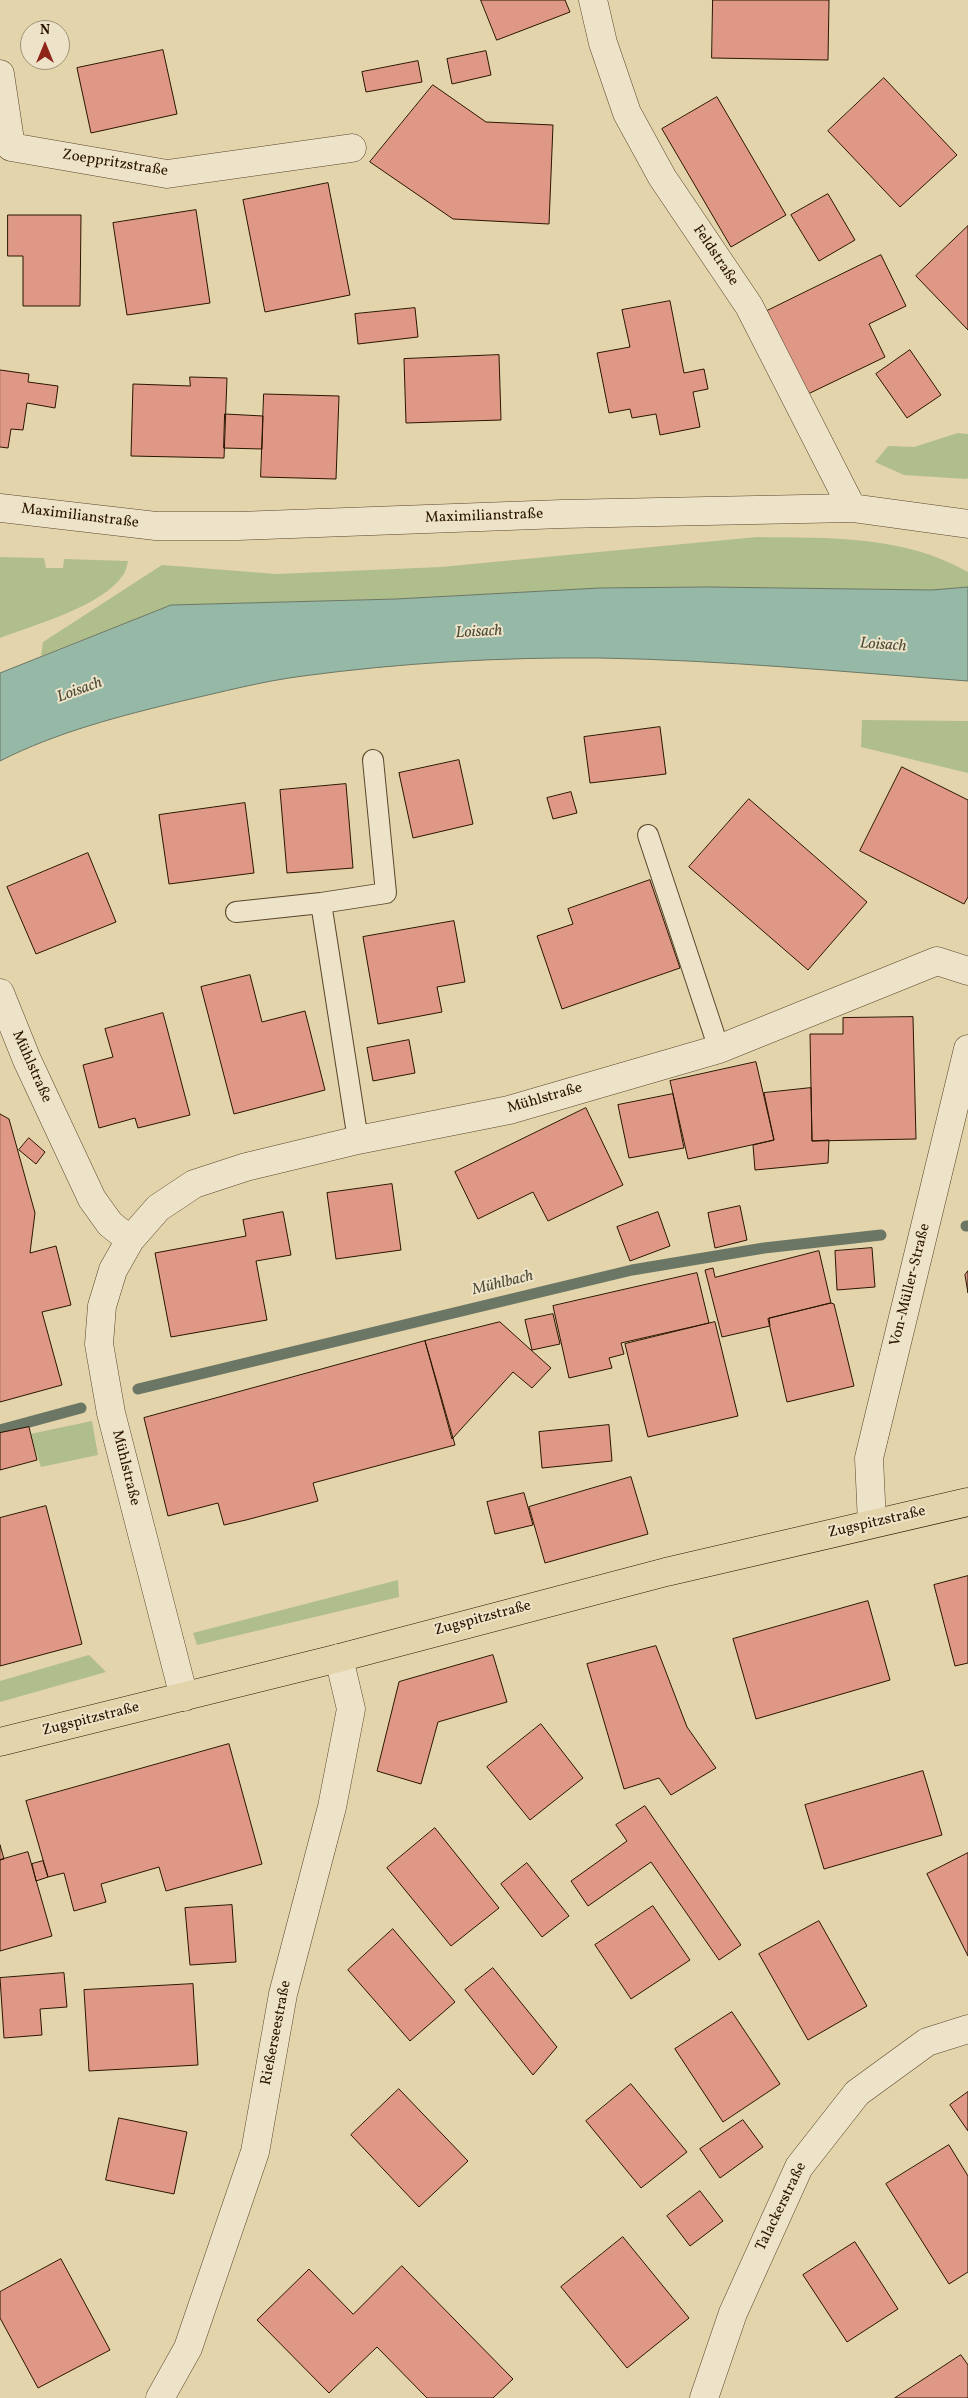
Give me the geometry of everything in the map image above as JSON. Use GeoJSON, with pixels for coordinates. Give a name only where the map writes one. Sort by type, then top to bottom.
{"type":"FeatureCollection","features":[{"type":"Feature","properties":{"kind":"main road","name":"Zugspitzstraße"},"geometry":{"type":"LineString","coordinates":[[0,1742],[339,1658],[525,1608],[872,1523],[968,1502]]}},
{"type":"Feature","properties":{"kind":"street","name":"Feldstraße"},"geometry":{"type":"LineString","coordinates":[[594,0],[603,43],[627,113],[662,176],[749,306],[852,508]]}},
{"type":"Feature","properties":{"kind":"street","name":"Zoeppritzstraße"},"geometry":{"type":"LineString","coordinates":[[0,74],[11,147],[167,174],[352,148]]}},
{"type":"Feature","properties":{"kind":"street","name":"Maximilianstraße"},"geometry":{"type":"LineString","coordinates":[[0,508],[156,526],[238,526],[562,514],[852,508],[968,524]]}},
{"type":"Feature","properties":{"kind":"street","name":"Mühlstraße"},"geometry":{"type":"LineString","coordinates":[[184,1697],[111,1413],[99,1344],[102,1306],[113,1270],[130,1240],[158,1208],[194,1184],[246,1167],[358,1140],[509,1110],[718,1049],[937,961],[968,971]]}},
{"type":"Feature","properties":{"kind":"street","name":"Mühlstraße"},"geometry":{"type":"LineString","coordinates":[[0,993],[27,1060],[92,1199],[110,1224],[130,1240]]}},
{"type":"Feature","properties":{"kind":"street","name":"Von-Müller-Straße"},"geometry":{"type":"LineString","coordinates":[[872,1523],[869,1458],[933,1197],[964,1084],[968,1049]]}},
{"type":"Feature","properties":{"kind":"street","name":"Rießerseestraße"},"geometry":{"type":"LineString","coordinates":[[160,2398],[188,2348],[255,2152],[283,1994],[332,1807],[351,1709],[339,1658]]}},
{"type":"Feature","properties":{"kind":"street","name":"Talackerstraße"},"geometry":{"type":"LineString","coordinates":[[704,2398],[732,2312],[798,2167],[857,2093],[927,2042],[968,2029]]}},
{"type":"Feature","properties":{"kind":"lane"},"geometry":{"type":"LineString","coordinates":[[236,912],[322,903],[386,893],[373,760]]}},
{"type":"Feature","properties":{"kind":"lane"},"geometry":{"type":"LineString","coordinates":[[648,835],[718,1049]]}},
{"type":"Feature","properties":{"kind":"lane"},"geometry":{"type":"LineString","coordinates":[[322,903],[358,1140]]}},
{"type":"Feature","properties":{"kind":"green space"},"geometry":{"type":"Polygon","coordinates":[[[958,433],[968,434],[968,478],[966,479],[904,475],[875,462],[888,446],[914,447],[958,433]]]}},
{"type":"Feature","properties":{"kind":"green space"},"geometry":{"type":"Polygon","coordinates":[[[757,537],[865,541],[918,551],[968,572],[968,587],[932,590],[708,587],[600,588],[396,599],[171,605],[41,656],[43,642],[162,565],[276,574],[441,567],[757,537]]]}},
{"type":"Feature","properties":{"kind":"green space"},"geometry":{"type":"Polygon","coordinates":[[[0,557],[44,558],[46,568],[63,568],[64,559],[128,561],[124,574],[100,596],[49,621],[0,638],[0,557]]]}},
{"type":"Feature","properties":{"kind":"green space"},"geometry":{"type":"Polygon","coordinates":[[[862,720],[968,721],[968,773],[861,747],[862,720]]]}},
{"type":"Feature","properties":{"kind":"green space"},"geometry":{"type":"Polygon","coordinates":[[[92,1421],[98,1455],[41,1467],[30,1434],[92,1421]]]}},
{"type":"Feature","properties":{"kind":"green space"},"geometry":{"type":"Polygon","coordinates":[[[398,1580],[399,1597],[197,1645],[193,1633],[398,1580]]]}},
{"type":"Feature","properties":{"kind":"green space"},"geometry":{"type":"Polygon","coordinates":[[[89,1655],[106,1672],[0,1702],[0,1681],[89,1655]]]}},
{"type":"Feature","properties":{"kind":"water","name":"Loisach"},"geometry":{"type":"Polygon","coordinates":[[[708,587],[932,590],[968,587],[968,681],[645,659],[525,659],[413,664],[288,678],[182,701],[66,733],[0,761],[0,673],[171,605],[396,599],[600,588],[708,587]]]}},
{"type":"Feature","properties":{"kind":"building"},"geometry":{"type":"Polygon","coordinates":[[[481,0],[565,0],[570,12],[497,40],[481,0]]]}},
{"type":"Feature","properties":{"kind":"building"},"geometry":{"type":"Polygon","coordinates":[[[713,0],[829,0],[828,60],[712,58],[713,0]]]}},
{"type":"Feature","properties":{"kind":"building"},"geometry":{"type":"Polygon","coordinates":[[[163,50],[177,114],[91,133],[77,68],[163,50]]]}},
{"type":"Feature","properties":{"kind":"building"},"geometry":{"type":"Polygon","coordinates":[[[486,51],[491,75],[452,84],[447,59],[486,51]]]}},
{"type":"Feature","properties":{"kind":"building"},"geometry":{"type":"Polygon","coordinates":[[[418,61],[422,82],[366,92],[362,72],[418,61]]]}},
{"type":"Feature","properties":{"kind":"building"},"geometry":{"type":"Polygon","coordinates":[[[884,78],[957,155],[900,207],[828,131],[884,78]]]}},
{"type":"Feature","properties":{"kind":"building"},"geometry":{"type":"Polygon","coordinates":[[[433,85],[486,122],[553,125],[549,224],[453,219],[370,162],[433,85]]]}},
{"type":"Feature","properties":{"kind":"building"},"geometry":{"type":"Polygon","coordinates":[[[717,97],[786,215],[731,247],[662,129],[717,97]]]}},
{"type":"Feature","properties":{"kind":"building"},"geometry":{"type":"Polygon","coordinates":[[[328,183],[350,295],[265,312],[243,200],[328,183]]]}},
{"type":"Feature","properties":{"kind":"building"},"geometry":{"type":"Polygon","coordinates":[[[828,194],[855,240],[819,261],[791,215],[828,194]]]}},
{"type":"Feature","properties":{"kind":"building"},"geometry":{"type":"Polygon","coordinates":[[[196,210],[210,303],[127,315],[113,223],[196,210]]]}},
{"type":"Feature","properties":{"kind":"building"},"geometry":{"type":"Polygon","coordinates":[[[8,215],[81,215],[80,306],[23,306],[23,256],[8,256],[8,215]]]}},
{"type":"Feature","properties":{"kind":"building"},"geometry":{"type":"Polygon","coordinates":[[[968,226],[968,330],[916,276],[968,226]]]}},
{"type":"Feature","properties":{"kind":"building"},"geometry":{"type":"Polygon","coordinates":[[[881,255],[906,306],[869,324],[885,357],[808,394],[767,311],[881,255]]]}},
{"type":"Feature","properties":{"kind":"building"},"geometry":{"type":"Polygon","coordinates":[[[670,301],[684,373],[704,369],[708,389],[693,392],[700,427],[660,435],[656,414],[632,418],[630,409],[609,413],[597,353],[630,347],[622,310],[670,301]]]}},
{"type":"Feature","properties":{"kind":"building"},"geometry":{"type":"Polygon","coordinates":[[[415,308],[418,337],[358,344],[355,314],[415,308]]]}},
{"type":"Feature","properties":{"kind":"building"},"geometry":{"type":"Polygon","coordinates":[[[910,350],[941,395],[907,418],[876,374],[910,350]]]}},
{"type":"Feature","properties":{"kind":"building"},"geometry":{"type":"Polygon","coordinates":[[[499,355],[501,420],[406,423],[404,359],[499,355]]]}},
{"type":"Feature","properties":{"kind":"building"},"geometry":{"type":"Polygon","coordinates":[[[0,370],[29,374],[28,382],[58,386],[55,408],[27,403],[23,430],[11,429],[8,448],[0,447],[0,370]]]}},
{"type":"Feature","properties":{"kind":"building"},"geometry":{"type":"Polygon","coordinates":[[[190,377],[227,378],[224,458],[131,456],[133,384],[190,386],[190,377]]]}},
{"type":"Feature","properties":{"kind":"building"},"geometry":{"type":"Polygon","coordinates":[[[264,394],[339,396],[336,479],[261,477],[264,394]]]}},
{"type":"Feature","properties":{"kind":"building"},"geometry":{"type":"Polygon","coordinates":[[[225,414],[263,416],[262,449],[224,448],[225,414]]]}},
{"type":"Feature","properties":{"kind":"building"},"geometry":{"type":"Polygon","coordinates":[[[660,727],[666,774],[590,783],[584,737],[660,727]]]}},
{"type":"Feature","properties":{"kind":"building"},"geometry":{"type":"Polygon","coordinates":[[[459,760],[473,824],[413,838],[399,773],[459,760]]]}},
{"type":"Feature","properties":{"kind":"building"},"geometry":{"type":"Polygon","coordinates":[[[902,767],[968,800],[968,897],[964,904],[860,851],[902,767]]]}},
{"type":"Feature","properties":{"kind":"building"},"geometry":{"type":"Polygon","coordinates":[[[346,784],[353,868],[287,873],[280,790],[346,784]]]}},
{"type":"Feature","properties":{"kind":"building"},"geometry":{"type":"Polygon","coordinates":[[[571,792],[577,813],[553,819],[547,798],[571,792]]]}},
{"type":"Feature","properties":{"kind":"building"},"geometry":{"type":"Polygon","coordinates":[[[749,799],[867,902],[808,970],[689,867],[749,799]]]}},
{"type":"Feature","properties":{"kind":"building"},"geometry":{"type":"Polygon","coordinates":[[[245,803],[254,873],[169,884],[159,815],[245,803]]]}},
{"type":"Feature","properties":{"kind":"building"},"geometry":{"type":"Polygon","coordinates":[[[88,853],[116,922],[36,954],[7,887],[88,853]]]}},
{"type":"Feature","properties":{"kind":"building"},"geometry":{"type":"Polygon","coordinates":[[[650,880],[680,968],[562,1009],[537,936],[573,924],[568,909],[650,880]]]}},
{"type":"Feature","properties":{"kind":"building"},"geometry":{"type":"Polygon","coordinates":[[[454,921],[465,982],[437,987],[442,1012],[378,1024],[363,937],[454,921]]]}},
{"type":"Feature","properties":{"kind":"building"},"geometry":{"type":"Polygon","coordinates":[[[250,975],[262,1022],[305,1011],[325,1090],[234,1114],[201,987],[250,975]]]}},
{"type":"Feature","properties":{"kind":"building"},"geometry":{"type":"Polygon","coordinates":[[[163,1013],[190,1115],[138,1128],[135,1118],[99,1128],[83,1065],[113,1057],[105,1029],[163,1013]]]}},
{"type":"Feature","properties":{"kind":"building"},"geometry":{"type":"Polygon","coordinates":[[[913,1017],[916,1139],[812,1141],[810,1034],[843,1034],[843,1018],[913,1017]]]}},
{"type":"Feature","properties":{"kind":"building"},"geometry":{"type":"Polygon","coordinates":[[[409,1040],[415,1073],[373,1081],[367,1048],[409,1040]]]}},
{"type":"Feature","properties":{"kind":"building"},"geometry":{"type":"Polygon","coordinates":[[[756,1062],[774,1140],[688,1159],[670,1081],[756,1062]]]}},
{"type":"Feature","properties":{"kind":"building"},"geometry":{"type":"Polygon","coordinates":[[[811,1088],[812,1141],[829,1140],[828,1163],[755,1170],[753,1145],[774,1140],[764,1093],[811,1088]]]}},
{"type":"Feature","properties":{"kind":"building"},"geometry":{"type":"Polygon","coordinates":[[[673,1094],[684,1148],[629,1158],[618,1105],[673,1094]]]}},
{"type":"Feature","properties":{"kind":"building"},"geometry":{"type":"Polygon","coordinates":[[[586,1108],[623,1185],[548,1221],[533,1192],[478,1219],[455,1172],[586,1108]]]}},
{"type":"Feature","properties":{"kind":"building"},"geometry":{"type":"Polygon","coordinates":[[[0,1114],[9,1119],[35,1213],[30,1253],[56,1246],[71,1305],[42,1312],[62,1385],[0,1402],[0,1114]]]}},
{"type":"Feature","properties":{"kind":"building"},"geometry":{"type":"Polygon","coordinates":[[[29,1138],[45,1152],[36,1164],[19,1150],[29,1138]]]}},
{"type":"Feature","properties":{"kind":"building"},"geometry":{"type":"Polygon","coordinates":[[[392,1184],[401,1250],[336,1259],[327,1193],[392,1184]]]}},
{"type":"Feature","properties":{"kind":"building"},"geometry":{"type":"Polygon","coordinates":[[[740,1206],[747,1240],[715,1248],[708,1213],[740,1206]]]}},
{"type":"Feature","properties":{"kind":"building"},"geometry":{"type":"Polygon","coordinates":[[[283,1212],[291,1255],[256,1261],[267,1320],[171,1337],[155,1253],[246,1236],[243,1220],[283,1212]]]}},
{"type":"Feature","properties":{"kind":"building"},"geometry":{"type":"Polygon","coordinates":[[[658,1212],[670,1246],[630,1261],[617,1227],[658,1212]]]}},
{"type":"Feature","properties":{"kind":"building"},"geometry":{"type":"Polygon","coordinates":[[[872,1248],[875,1287],[837,1290],[835,1251],[872,1248]]]}},
{"type":"Feature","properties":{"kind":"building"},"geometry":{"type":"Polygon","coordinates":[[[819,1251],[831,1303],[769,1318],[770,1326],[722,1337],[705,1270],[713,1268],[715,1277],[819,1251]]]}},
{"type":"Feature","properties":{"kind":"building"},"geometry":{"type":"Polygon","coordinates":[[[968,1271],[968,1293],[965,1275],[968,1271]]]}},
{"type":"Feature","properties":{"kind":"building"},"geometry":{"type":"Polygon","coordinates":[[[697,1273],[709,1323],[621,1343],[624,1354],[609,1358],[612,1368],[569,1378],[553,1306],[697,1273]]]}},
{"type":"Feature","properties":{"kind":"building"},"geometry":{"type":"Polygon","coordinates":[[[831,1303],[834,1304],[854,1386],[787,1402],[768,1319],[831,1303]]]}},
{"type":"Feature","properties":{"kind":"building"},"geometry":{"type":"Polygon","coordinates":[[[553,1314],[560,1344],[532,1350],[525,1320],[553,1314]]]}},
{"type":"Feature","properties":{"kind":"building"},"geometry":{"type":"Polygon","coordinates":[[[500,1322],[551,1368],[532,1388],[513,1372],[452,1439],[425,1341],[500,1322]]]}},
{"type":"Feature","properties":{"kind":"building"},"geometry":{"type":"Polygon","coordinates":[[[715,1322],[738,1416],[648,1437],[625,1344],[715,1322]]]}},
{"type":"Feature","properties":{"kind":"building"},"geometry":{"type":"Polygon","coordinates":[[[425,1341],[455,1445],[313,1483],[318,1501],[246,1520],[224,1525],[218,1503],[168,1516],[144,1418],[425,1341]]]}},
{"type":"Feature","properties":{"kind":"building"},"geometry":{"type":"Polygon","coordinates":[[[609,1425],[612,1461],[542,1468],[539,1432],[609,1425]]]}},
{"type":"Feature","properties":{"kind":"building"},"geometry":{"type":"Polygon","coordinates":[[[29,1427],[37,1460],[0,1470],[0,1433],[29,1427]]]}},
{"type":"Feature","properties":{"kind":"building"},"geometry":{"type":"Polygon","coordinates":[[[631,1477],[648,1534],[545,1563],[529,1507],[631,1477]]]}},
{"type":"Feature","properties":{"kind":"building"},"geometry":{"type":"Polygon","coordinates":[[[524,1493],[533,1525],[495,1534],[487,1502],[524,1493]]]}},
{"type":"Feature","properties":{"kind":"building"},"geometry":{"type":"Polygon","coordinates":[[[46,1506],[82,1644],[0,1666],[0,1518],[46,1506]]]}},
{"type":"Feature","properties":{"kind":"building"},"geometry":{"type":"Polygon","coordinates":[[[968,1576],[968,1663],[955,1666],[934,1585],[968,1576]]]}},
{"type":"Feature","properties":{"kind":"building"},"geometry":{"type":"Polygon","coordinates":[[[868,1601],[890,1680],[756,1719],[733,1639],[868,1601]]]}},
{"type":"Feature","properties":{"kind":"building"},"geometry":{"type":"Polygon","coordinates":[[[656,1646],[687,1727],[716,1768],[671,1795],[659,1778],[624,1789],[587,1664],[656,1646]]]}},
{"type":"Feature","properties":{"kind":"building"},"geometry":{"type":"Polygon","coordinates":[[[493,1655],[507,1702],[438,1722],[421,1784],[377,1771],[399,1682],[493,1655]]]}},
{"type":"Feature","properties":{"kind":"building"},"geometry":{"type":"Polygon","coordinates":[[[541,1724],[583,1778],[530,1820],[487,1767],[541,1724]]]}},
{"type":"Feature","properties":{"kind":"building"},"geometry":{"type":"Polygon","coordinates":[[[229,1744],[262,1864],[166,1891],[159,1867],[101,1884],[106,1902],[74,1911],[64,1873],[48,1877],[26,1801],[229,1744]]]}},
{"type":"Feature","properties":{"kind":"building"},"geometry":{"type":"Polygon","coordinates":[[[923,1771],[942,1835],[824,1869],[805,1805],[923,1771]]]}},
{"type":"Feature","properties":{"kind":"building"},"geometry":{"type":"Polygon","coordinates":[[[645,1806],[741,1945],[719,1960],[651,1862],[588,1906],[571,1881],[627,1841],[616,1825],[645,1806]]]}},
{"type":"Feature","properties":{"kind":"building"},"geometry":{"type":"Polygon","coordinates":[[[435,1828],[499,1908],[451,1946],[387,1868],[435,1828]]]}},
{"type":"Feature","properties":{"kind":"building"},"geometry":{"type":"Polygon","coordinates":[[[0,1845],[4,1859],[0,1860],[0,1845]]]}},
{"type":"Feature","properties":{"kind":"building"},"geometry":{"type":"Polygon","coordinates":[[[28,1852],[52,1936],[0,1951],[0,1860],[28,1852]]]}},
{"type":"Feature","properties":{"kind":"building"},"geometry":{"type":"Polygon","coordinates":[[[968,1853],[968,1956],[927,1874],[968,1853]]]}},
{"type":"Feature","properties":{"kind":"building"},"geometry":{"type":"Polygon","coordinates":[[[43,1861],[48,1877],[36,1881],[32,1864],[43,1861]]]}},
{"type":"Feature","properties":{"kind":"building"},"geometry":{"type":"Polygon","coordinates":[[[527,1863],[569,1916],[542,1937],[501,1884],[527,1863]]]}},
{"type":"Feature","properties":{"kind":"building"},"geometry":{"type":"Polygon","coordinates":[[[232,1905],[236,1962],[190,1965],[185,1908],[232,1905]]]}},
{"type":"Feature","properties":{"kind":"building"},"geometry":{"type":"Polygon","coordinates":[[[653,1906],[690,1960],[631,1999],[595,1945],[653,1906]]]}},
{"type":"Feature","properties":{"kind":"building"},"geometry":{"type":"Polygon","coordinates":[[[819,1921],[867,2006],[808,2040],[759,1954],[819,1921]]]}},
{"type":"Feature","properties":{"kind":"building"},"geometry":{"type":"Polygon","coordinates":[[[393,1929],[455,2002],[410,2041],[348,1970],[393,1929]]]}},
{"type":"Feature","properties":{"kind":"building"},"geometry":{"type":"Polygon","coordinates":[[[493,1968],[557,2047],[533,2075],[465,1990],[493,1968]]]}},
{"type":"Feature","properties":{"kind":"building"},"geometry":{"type":"Polygon","coordinates":[[[64,1973],[67,2007],[40,2009],[42,2035],[4,2038],[0,1978],[64,1973]]]}},
{"type":"Feature","properties":{"kind":"building"},"geometry":{"type":"Polygon","coordinates":[[[193,1984],[198,2065],[89,2071],[84,1990],[193,1984]]]}},
{"type":"Feature","properties":{"kind":"building"},"geometry":{"type":"Polygon","coordinates":[[[732,2012],[780,2084],[723,2122],[675,2049],[732,2012]]]}},
{"type":"Feature","properties":{"kind":"building"},"geometry":{"type":"Polygon","coordinates":[[[631,2084],[687,2152],[641,2188],[586,2121],[631,2084]]]}},
{"type":"Feature","properties":{"kind":"building"},"geometry":{"type":"Polygon","coordinates":[[[399,2089],[468,2161],[419,2207],[351,2135],[399,2089]]]}},
{"type":"Feature","properties":{"kind":"building"},"geometry":{"type":"Polygon","coordinates":[[[968,2092],[968,2131],[950,2105],[968,2092]]]}},
{"type":"Feature","properties":{"kind":"building"},"geometry":{"type":"Polygon","coordinates":[[[119,2118],[187,2132],[174,2194],[106,2180],[119,2118]]]}},
{"type":"Feature","properties":{"kind":"building"},"geometry":{"type":"Polygon","coordinates":[[[743,2120],[763,2147],[720,2178],[700,2149],[743,2120]]]}},
{"type":"Feature","properties":{"kind":"building"},"geometry":{"type":"Polygon","coordinates":[[[949,2145],[968,2176],[968,2272],[949,2284],[886,2184],[949,2145]]]}},
{"type":"Feature","properties":{"kind":"building"},"geometry":{"type":"Polygon","coordinates":[[[700,2191],[723,2221],[690,2246],[667,2216],[700,2191]]]}},
{"type":"Feature","properties":{"kind":"building"},"geometry":{"type":"Polygon","coordinates":[[[623,2237],[689,2318],[627,2368],[561,2287],[623,2237]]]}},
{"type":"Feature","properties":{"kind":"building"},"geometry":{"type":"Polygon","coordinates":[[[855,2242],[898,2309],[847,2342],[803,2275],[855,2242]]]}},
{"type":"Feature","properties":{"kind":"building"},"geometry":{"type":"Polygon","coordinates":[[[61,2259],[110,2350],[38,2388],[0,2318],[0,2292],[61,2259]]]}},
{"type":"Feature","properties":{"kind":"building"},"geometry":{"type":"Polygon","coordinates":[[[402,2266],[513,2379],[493,2398],[427,2398],[377,2347],[329,2393],[257,2320],[309,2269],[353,2314],[402,2266]]]}},
{"type":"Feature","properties":{"kind":"building"},"geometry":{"type":"Polygon","coordinates":[[[961,2355],[968,2365],[968,2398],[895,2398],[961,2355]]]}},
{"type":"Feature","properties":{"kind":"waterway","name":"Mühlbach"},"geometry":{"type":"LineString","coordinates":[[138,1389],[632,1270],[764,1248],[881,1235]]}},
{"type":"Feature","properties":{"kind":"waterway","name":"Mühlbach"},"geometry":{"type":"LineString","coordinates":[[0,1430],[81,1408]]}}]}
